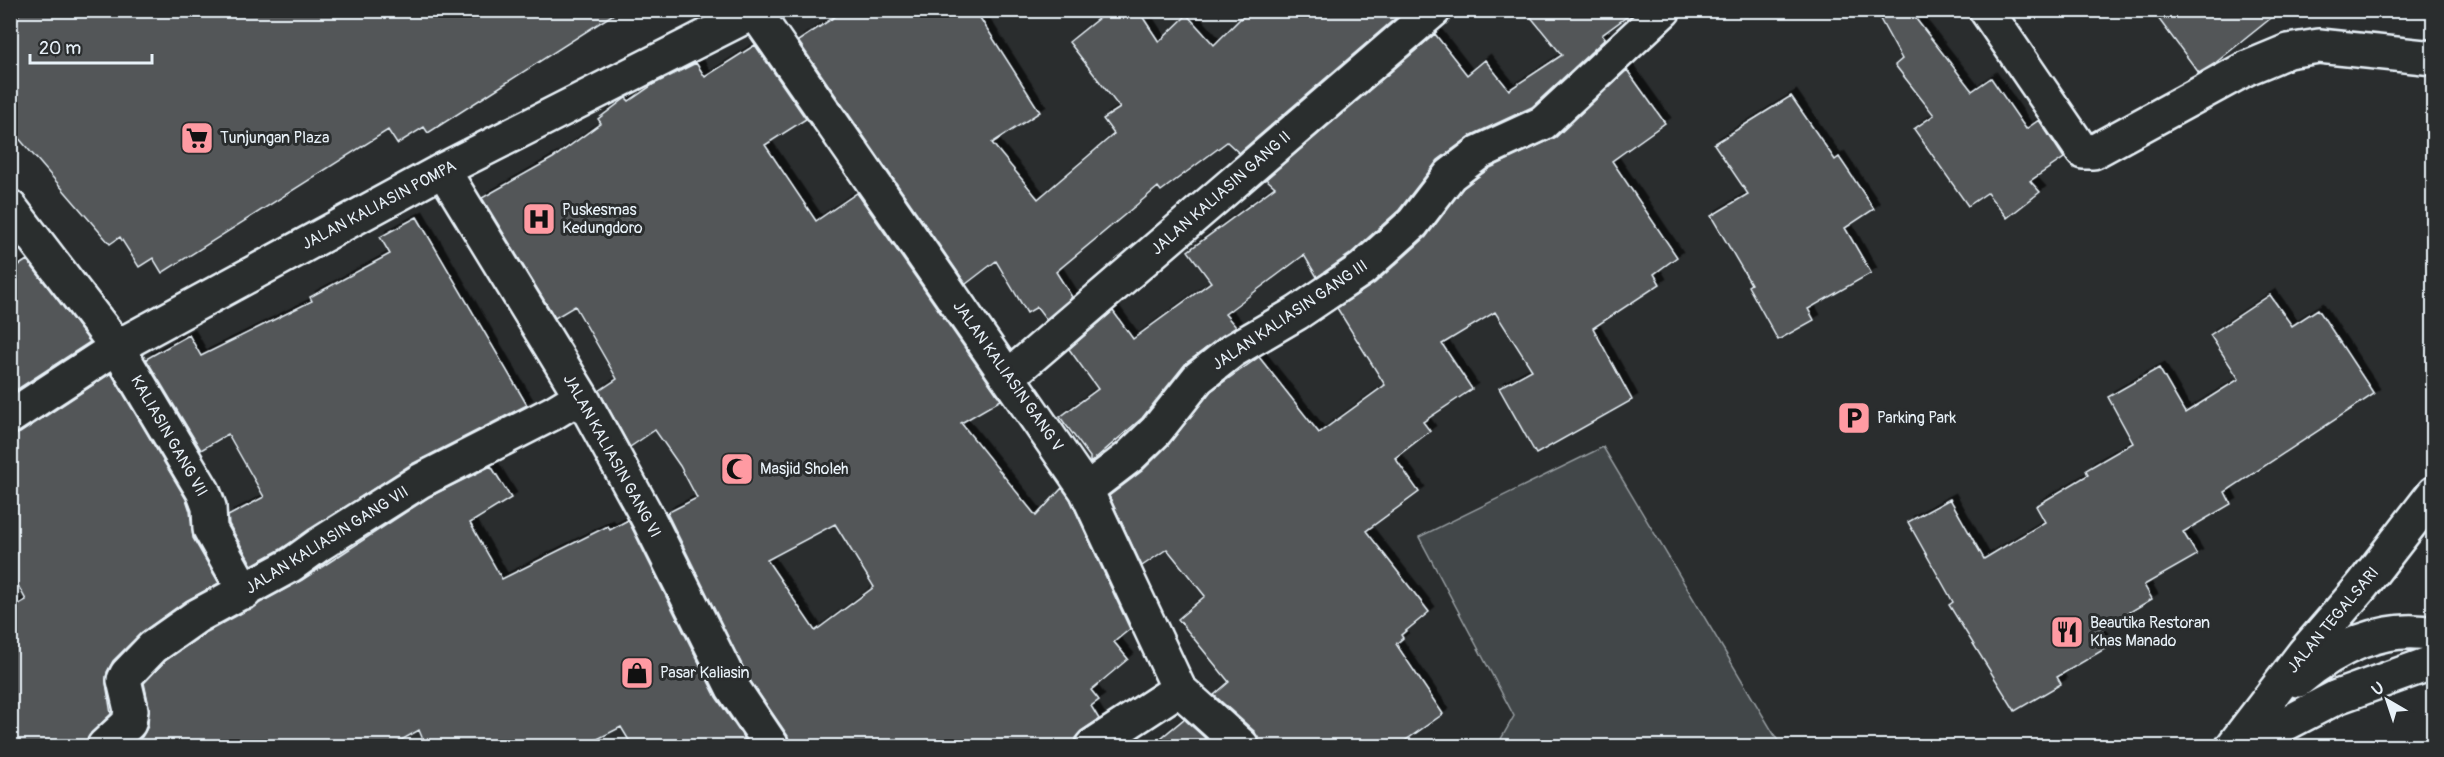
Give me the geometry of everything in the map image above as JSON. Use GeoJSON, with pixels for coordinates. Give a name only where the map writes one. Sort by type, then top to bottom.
{"type":"FeatureCollection","features":[{"type":"Feature","properties":{"kind":"street","name":"JALAN KALIASIN GANG II"},"geometry":{"type":"LineString","coordinates":[[1009,376],[1434,10]]}},
{"type":"Feature","properties":{"kind":"street","name":"JALAN KALIASIN GANG III"},"geometry":{"type":"LineString","coordinates":[[1086,490],[1129,457],[1156,431],[1198,378],[1232,351],[1297,313],[1362,269],[1413,223],[1450,174],[1480,152],[1543,123],[1664,10]]}},
{"type":"Feature","properties":{"kind":"street"},"geometry":{"type":"LineString","coordinates":[[1986,10],[2083,152],[2093,152],[2247,68],[2288,51],[2319,46],[2433,58]]}},
{"type":"Feature","properties":{"kind":"street","name":"JALAN KALIASIN GANG V"},"geometry":{"type":"LineString","coordinates":[[756,11],[1086,490],[1179,689],[1242,747]]}},
{"type":"Feature","properties":{"kind":"street","name":"JALAN KALIASIN POMPA"},"geometry":{"type":"LineString","coordinates":[[10,417],[117,346],[443,170],[756,11]]}},
{"type":"Feature","properties":{"kind":"street","name":"JALAN KALIASIN GANG VI"},"geometry":{"type":"LineString","coordinates":[[443,170],[580,396],[650,522],[733,688],[772,747]]}},
{"type":"Feature","properties":{"kind":"street","name":"KALIASIN GANG VII"},"geometry":{"type":"LineString","coordinates":[[10,207],[117,346],[203,491],[209,507],[210,529],[245,592]]}},
{"type":"Feature","properties":{"kind":"street","name":"JALAN KALIASIN GANG VII"},"geometry":{"type":"LineString","coordinates":[[104,747],[129,723],[131,717],[124,686],[127,674],[153,647],[197,616],[291,566],[320,544],[420,481],[554,413],[580,396]]}},
{"type":"Feature","properties":{"kind":"street","name":"JALAN TEGALSARI"},"geometry":{"type":"LineString","coordinates":[[2234,747],[2304,653],[2432,504]]}},
{"type":"Feature","properties":{"kind":"street"},"geometry":{"type":"LineString","coordinates":[[2234,747],[2288,689],[2316,664],[2356,643],[2390,633],[2418,631],[2433,634]]}},
{"type":"Feature","properties":{"kind":"street"},"geometry":{"type":"LineString","coordinates":[[2243,747],[2337,698],[2430,665]]}},
{"type":"Feature","properties":{"kind":"street"},"geometry":{"type":"LineString","coordinates":[[1092,747],[1179,689]]}},
{"type":"Feature","properties":{"kind":"shaded area"},"geometry":{"type":"Polygon","coordinates":[[[1603,447],[1781,746],[1505,746],[1501,739],[1514,716],[1419,537],[1603,447]]]}},
{"type":"Feature","properties":{"kind":"building","name":"Tunjungan Plaza"},"geometry":{"type":"Polygon","coordinates":[[[25,10],[620,10],[428,133],[424,127],[397,144],[388,130],[162,273],[153,258],[139,267],[120,237],[110,244],[10,128],[10,21],[25,10]]]}},
{"type":"Feature","properties":{"kind":"building"},"geometry":{"type":"Polygon","coordinates":[[[845,10],[975,10],[1040,112],[992,143],[1038,199],[1114,134],[1103,119],[1120,108],[1069,42],[1109,10],[1138,10],[1159,42],[1187,15],[1214,45],[1249,10],[1405,10],[1239,153],[1227,142],[1161,191],[1158,187],[1056,272],[1072,297],[1046,319],[1037,307],[1027,313],[996,261],[966,284],[798,41],[845,10]]]}},
{"type":"Feature","properties":{"kind":"building"},"geometry":{"type":"Polygon","coordinates":[[[1525,10],[1636,10],[1602,35],[1605,39],[1532,107],[1472,135],[1438,160],[1399,210],[1350,254],[1317,277],[1304,255],[1225,314],[1236,327],[1186,363],[1142,418],[1090,463],[1090,457],[1060,417],[1098,389],[1069,349],[1113,311],[1133,339],[1211,282],[1188,251],[1275,187],[1266,179],[1435,34],[1467,75],[1485,60],[1509,90],[1562,55],[1525,10]]]}},
{"type":"Feature","properties":{"kind":"building"},"geometry":{"type":"Polygon","coordinates":[[[1875,10],[1909,10],[1972,91],[1991,78],[2026,129],[2039,120],[2064,158],[2030,181],[2040,192],[2007,218],[1987,193],[1968,206],[1914,129],[1934,115],[1895,65],[1902,59],[1875,10]]]}},
{"type":"Feature","properties":{"kind":"building"},"geometry":{"type":"Polygon","coordinates":[[[2152,10],[2281,10],[2214,64],[2199,73],[2152,10]]]}},
{"type":"Feature","properties":{"kind":"building"},"geometry":{"type":"Polygon","coordinates":[[[755,45],[806,119],[765,145],[816,221],[857,193],[1001,400],[961,423],[1036,516],[1062,488],[1070,499],[1130,629],[1114,642],[1128,659],[1091,690],[1099,700],[1091,706],[1099,719],[1081,731],[1075,738],[1073,747],[790,747],[788,736],[749,679],[667,513],[697,498],[680,466],[655,430],[630,447],[599,391],[617,379],[575,306],[555,318],[482,198],[553,158],[601,123],[598,119],[626,98],[629,101],[654,84],[696,63],[705,77],[755,45]],[[835,524],[767,560],[815,631],[874,587],[835,524]]]}},
{"type":"Feature","properties":{"kind":"building"},"geometry":{"type":"Polygon","coordinates":[[[1627,70],[1665,123],[1612,161],[1677,257],[1654,274],[1660,284],[1593,328],[1632,400],[1536,454],[1499,388],[1532,370],[1495,312],[1442,344],[1472,389],[1423,422],[1430,431],[1395,458],[1419,492],[1366,531],[1429,612],[1401,635],[1403,638],[1396,644],[1443,714],[1396,747],[1260,747],[1255,732],[1214,695],[1229,682],[1178,619],[1205,596],[1167,549],[1142,566],[1109,496],[1142,471],[1169,444],[1211,391],[1259,357],[1319,433],[1385,385],[1337,308],[1375,283],[1426,237],[1463,188],[1490,168],[1556,137],[1627,70]]]}},
{"type":"Feature","properties":{"kind":"building"},"geometry":{"type":"Polygon","coordinates":[[[1791,96],[1835,160],[1839,157],[1874,209],[1845,228],[1871,273],[1808,309],[1814,320],[1778,340],[1748,286],[1751,284],[1711,216],[1748,194],[1714,144],[1791,96]]]}},
{"type":"Feature","properties":{"kind":"building"},"geometry":{"type":"Polygon","coordinates":[[[417,217],[527,405],[410,465],[281,549],[252,565],[229,524],[228,516],[264,497],[228,434],[201,450],[146,359],[189,335],[201,356],[312,301],[310,297],[390,254],[380,237],[417,217]]]}},
{"type":"Feature","properties":{"kind":"building"},"geometry":{"type":"Polygon","coordinates":[[[27,260],[90,342],[10,394],[10,271],[27,260]]]}},
{"type":"Feature","properties":{"kind":"building"},"geometry":{"type":"Polygon","coordinates":[[[2270,295],[2292,326],[2318,309],[2374,394],[2225,492],[2231,504],[2183,532],[2197,555],[2144,585],[2152,599],[2098,631],[2108,647],[2057,677],[2061,684],[2015,711],[1949,605],[1953,602],[1908,522],[1950,499],[1984,559],[2045,522],[2036,506],[2088,475],[2086,470],[2133,443],[2108,397],[2159,368],[2185,413],[2239,379],[2210,335],[2270,295]]]}},
{"type":"Feature","properties":{"kind":"building"},"geometry":{"type":"Polygon","coordinates":[[[111,373],[186,499],[190,511],[193,538],[219,583],[186,601],[142,632],[113,661],[107,672],[106,683],[111,714],[91,733],[86,747],[10,747],[10,609],[26,600],[10,571],[10,436],[20,433],[111,373]]]}},
{"type":"Feature","properties":{"kind":"building"},"geometry":{"type":"Polygon","coordinates":[[[491,466],[511,498],[470,523],[502,579],[608,526],[610,530],[628,520],[716,697],[750,747],[633,747],[621,727],[582,747],[426,747],[419,730],[389,747],[131,747],[142,737],[148,726],[149,706],[144,683],[165,661],[207,632],[302,580],[429,497],[491,466]]]}},
{"type":"Feature","properties":{"kind":"building"},"geometry":{"type":"Polygon","coordinates":[[[1184,719],[1215,747],[1150,747],[1184,719]]]}},
{"type":"Feature","properties":{"kind":"place","name":"Tunjungan Plaza"},"geometry":{"type":"Point","coordinates":[197,138]}},
{"type":"Feature","properties":{"kind":"place","name":"Puskesmas Kedungdoro"},"geometry":{"type":"Point","coordinates":[539,219]}},
{"type":"Feature","properties":{"kind":"place","name":"Parking Park"},"geometry":{"type":"Point","coordinates":[1854,418]}},
{"type":"Feature","properties":{"kind":"place","name":"Masjid Sholeh"},"geometry":{"type":"Point","coordinates":[737,469]}},
{"type":"Feature","properties":{"kind":"place","name":"Beautika Restoran Khas Manado"},"geometry":{"type":"Point","coordinates":[2067,632]}},
{"type":"Feature","properties":{"kind":"place","name":"Pasar Kaliasin"},"geometry":{"type":"Point","coordinates":[637,673]}}]}
